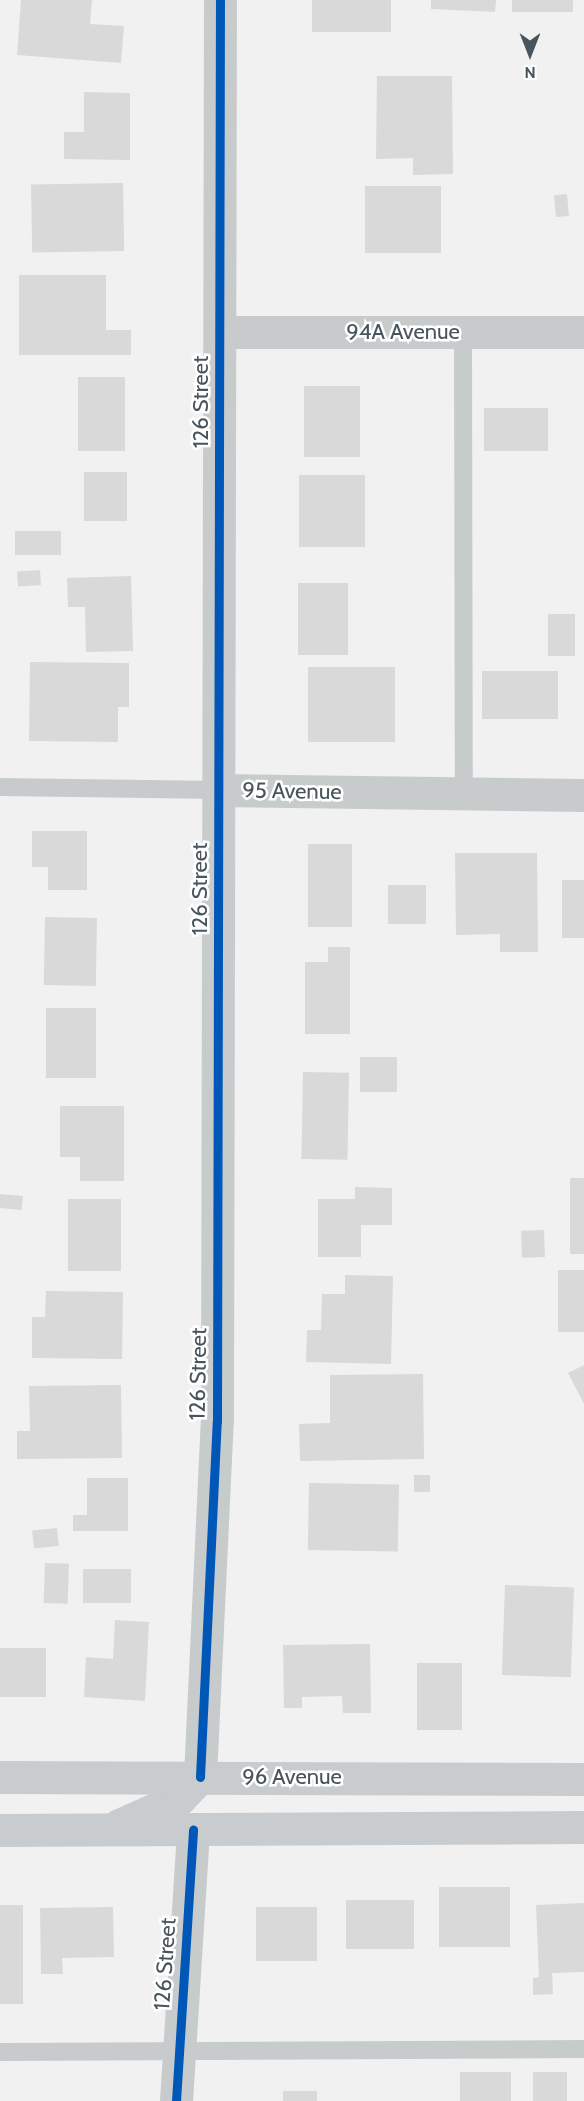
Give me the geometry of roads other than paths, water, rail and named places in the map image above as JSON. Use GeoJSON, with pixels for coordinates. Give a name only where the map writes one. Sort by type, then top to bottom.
{"type":"FeatureCollection","features":[{"type":"Feature","properties":{"kind":"main road","name":"96 Avenue"},"geometry":{"type":"LineString","coordinates":[[0,1777],[584,1779]]}},
{"type":"Feature","properties":{"kind":"main road"},"geometry":{"type":"LineString","coordinates":[[109,1830],[180,1798],[200,1777]]}},
{"type":"Feature","properties":{"kind":"main road"},"geometry":{"type":"LineString","coordinates":[[0,1830],[584,1827]]}},
{"type":"Feature","properties":{"kind":"street","name":"126 Street"},"geometry":{"type":"LineString","coordinates":[[200,1777],[218,1421],[220,0]]}},
{"type":"Feature","properties":{"kind":"street","name":"94A Avenue"},"geometry":{"type":"LineString","coordinates":[[221,332],[584,332]]}},
{"type":"Feature","properties":{"kind":"street","name":"95 Avenue"},"geometry":{"type":"LineString","coordinates":[[220,790],[584,795]]}},
{"type":"Feature","properties":{"kind":"street","name":"126 Street"},"geometry":{"type":"LineString","coordinates":[[177,2101],[193,1830]]}},
{"type":"Feature","properties":{"kind":"lane"},"geometry":{"type":"LineString","coordinates":[[463,332],[464,794]]}},
{"type":"Feature","properties":{"kind":"lane","name":"95 Avenue"},"geometry":{"type":"LineString","coordinates":[[0,787],[220,790]]}},
{"type":"Feature","properties":{"kind":"lane"},"geometry":{"type":"LineString","coordinates":[[0,2052],[584,2049]]}}]}
